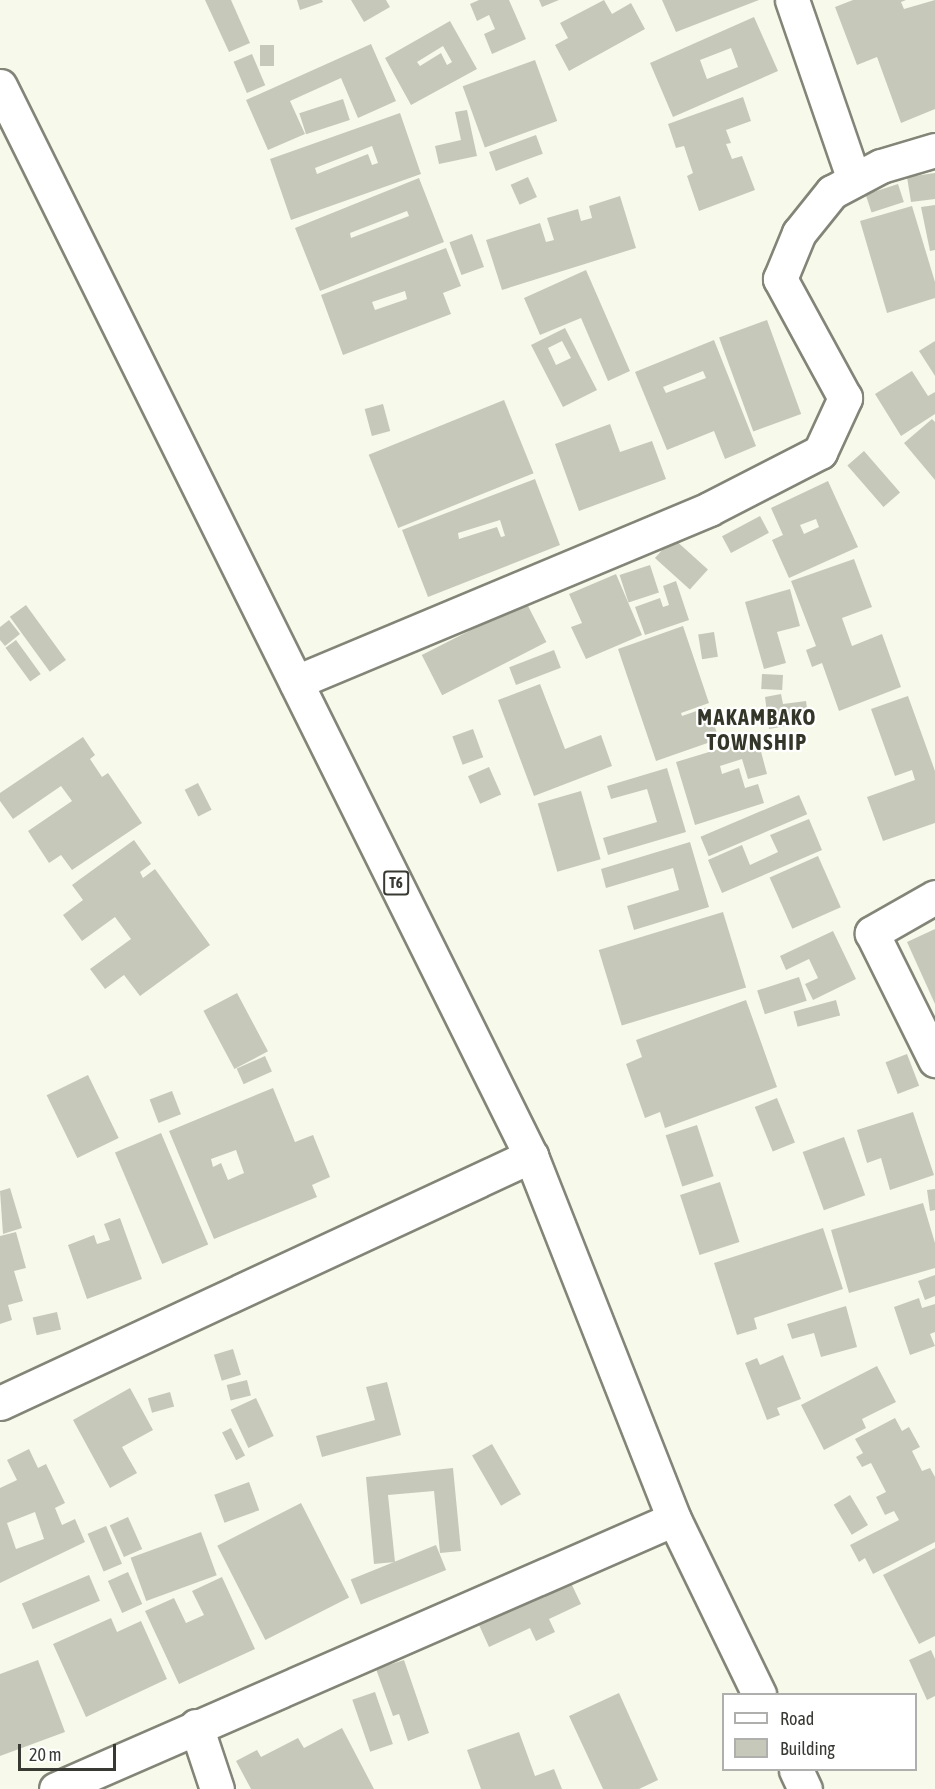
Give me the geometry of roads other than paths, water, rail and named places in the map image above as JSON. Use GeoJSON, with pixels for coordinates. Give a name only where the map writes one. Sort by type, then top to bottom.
{"type":"FeatureCollection","features":[{"type":"Feature","properties":{"kind":"main road"},"geometry":{"type":"LineString","coordinates":[[792,0],[854,180]]}},
{"type":"Feature","properties":{"kind":"main road","name":"T6"},"geometry":{"type":"LineString","coordinates":[[0,86],[531,1156],[674,1519],[758,1693]]}},
{"type":"Feature","properties":{"kind":"main road"},"geometry":{"type":"LineString","coordinates":[[296,682],[709,509],[820,452],[845,398],[780,279],[799,232],[832,192],[881,166],[935,150]]}},
{"type":"Feature","properties":{"kind":"main road"},"geometry":{"type":"LineString","coordinates":[[935,897],[872,933],[935,1060]]}},
{"type":"Feature","properties":{"kind":"main road"},"geometry":{"type":"LineString","coordinates":[[0,1403],[531,1156]]}},
{"type":"Feature","properties":{"kind":"main road"},"geometry":{"type":"LineString","coordinates":[[56,1789],[674,1519]]}},
{"type":"Feature","properties":{"kind":"main road"},"geometry":{"type":"LineString","coordinates":[[196,1726],[217,1789]]}},
{"type":"Feature","properties":{"kind":"main road"},"geometry":{"type":"LineString","coordinates":[[796,1771],[805,1789]]}},
{"type":"Feature","properties":{"kind":"district","name":"MAKAMBAKO TOWNSHIP"},"geometry":{"type":"Point","coordinates":[757,730]}}]}
